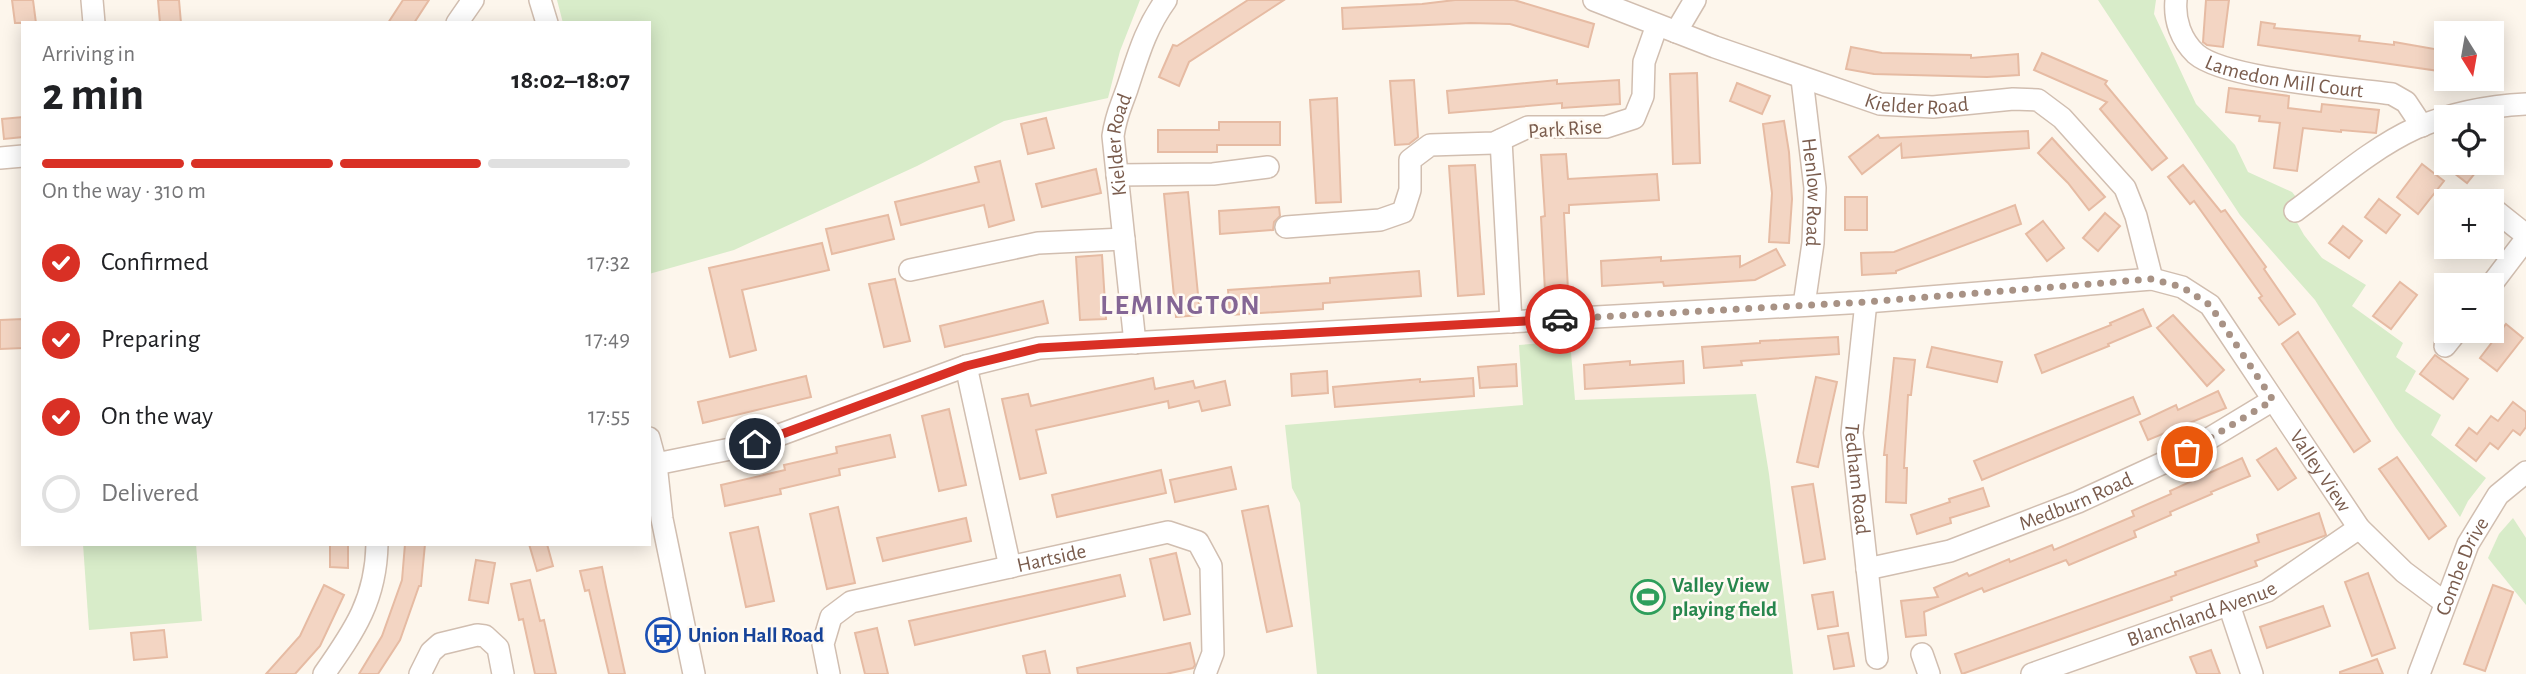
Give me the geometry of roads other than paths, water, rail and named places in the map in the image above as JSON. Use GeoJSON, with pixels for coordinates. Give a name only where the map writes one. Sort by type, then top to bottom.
{"type":"FeatureCollection","features":[{"type":"Feature","properties":{"kind":"street"},"geometry":{"type":"LineString","coordinates":[[92,0],[94,21]]}},
{"type":"Feature","properties":{"kind":"street"},"geometry":{"type":"LineString","coordinates":[[458,21],[473,0]]}},
{"type":"Feature","properties":{"kind":"street"},"geometry":{"type":"LineString","coordinates":[[540,0],[546,21]]}},
{"type":"Feature","properties":{"kind":"street","name":"Kielder Road"},"geometry":{"type":"LineString","coordinates":[[1135,343],[1113,136],[1116,115],[1139,47],[1166,0]]}},
{"type":"Feature","properties":{"kind":"street","name":"Kielder Road"},"geometry":{"type":"LineString","coordinates":[[1594,0],[1802,79],[1880,104],[1933,107],[2013,99],[2038,100],[2062,118],[2125,188],[2136,216],[2152,279]]}},
{"type":"Feature","properties":{"kind":"street"},"geometry":{"type":"LineString","coordinates":[[1666,28],[1695,0]]}},
{"type":"Feature","properties":{"kind":"street","name":"Lamedon Mill Court"},"geometry":{"type":"LineString","coordinates":[[2176,0],[2175,14],[2183,39],[2196,55],[2216,66],[2245,74],[2392,94],[2406,103],[2422,126]]}},
{"type":"Feature","properties":{"kind":"street","name":"Park Rise"},"geometry":{"type":"LineString","coordinates":[[1286,227],[1380,220],[1403,212],[1410,190],[1410,160],[1430,145],[1494,144],[1528,127],[1605,127],[1634,118],[1643,96],[1644,62],[1666,28]]}},
{"type":"Feature","properties":{"kind":"street","name":"Henlow Road"},"geometry":{"type":"LineString","coordinates":[[1802,79],[1815,188],[1813,243],[1804,305]]}},
{"type":"Feature","properties":{"kind":"street"},"geometry":{"type":"LineString","coordinates":[[2295,211],[2386,145],[2422,126],[2445,117],[2492,106],[2526,104]]}},
{"type":"Feature","properties":{"kind":"street"},"geometry":{"type":"LineString","coordinates":[[1501,140],[1511,321]]}},
{"type":"Feature","properties":{"kind":"street"},"geometry":{"type":"LineString","coordinates":[[0,158],[21,156]]}},
{"type":"Feature","properties":{"kind":"street"},"geometry":{"type":"LineString","coordinates":[[1117,175],[1213,174],[1268,167]]}},
{"type":"Feature","properties":{"kind":"street"},"geometry":{"type":"LineString","coordinates":[[2500,273],[2526,237],[2504,219]]}},
{"type":"Feature","properties":{"kind":"street"},"geometry":{"type":"LineString","coordinates":[[909,270],[1038,243],[1124,239]]}},
{"type":"Feature","properties":{"kind":"street","name":"Valley View"},"geometry":{"type":"LineString","coordinates":[[656,464],[755,444],[966,366],[1039,348],[1866,302],[2152,279],[2182,287],[2210,305],[2358,528],[2404,572],[2445,602]]}},
{"type":"Feature","properties":{"kind":"street","name":"Tedham Road"},"geometry":{"type":"LineString","coordinates":[[1866,302],[1852,433],[1877,658]]}},
{"type":"Feature","properties":{"kind":"street"},"geometry":{"type":"LineString","coordinates":[[966,366],[1010,567]]}},
{"type":"Feature","properties":{"kind":"street","name":"Medburn Road"},"geometry":{"type":"LineString","coordinates":[[1867,569],[1950,551],[2078,502],[2187,452],[2273,400]]}},
{"type":"Feature","properties":{"kind":"street"},"geometry":{"type":"LineString","coordinates":[[651,445],[656,464],[662,519],[694,674]]}},
{"type":"Feature","properties":{"kind":"street","name":"Combe Drive"},"geometry":{"type":"LineString","coordinates":[[2419,674],[2468,544],[2498,495],[2526,472]]}},
{"type":"Feature","properties":{"kind":"street","name":"Blanchland Avenue"},"geometry":{"type":"LineString","coordinates":[[2032,674],[2066,668],[2267,592],[2358,528]]}},
{"type":"Feature","properties":{"kind":"street","name":"Hartside"},"geometry":{"type":"LineString","coordinates":[[829,674],[823,644],[831,617],[851,602],[1168,532],[1198,542],[1211,566],[1213,653],[1205,674]]}},
{"type":"Feature","properties":{"kind":"street"},"geometry":{"type":"LineString","coordinates":[[324,674],[345,645],[368,604],[377,569],[377,546]]}},
{"type":"Feature","properties":{"kind":"street"},"geometry":{"type":"LineString","coordinates":[[2230,605],[2252,674]]}},
{"type":"Feature","properties":{"kind":"street"},"geometry":{"type":"LineString","coordinates":[[420,674],[431,652],[440,644],[477,635],[485,636],[498,648],[503,674]]}},
{"type":"Feature","properties":{"kind":"place","name":"Valley View playing field"},"geometry":{"type":"Point","coordinates":[1648,597]}},
{"type":"Feature","properties":{"kind":"place","name":"Union Hall Road"},"geometry":{"type":"Point","coordinates":[663,635]}},
{"type":"Feature","properties":{"kind":"district","name":"LEMINGTON"},"geometry":{"type":"Point","coordinates":[1181,306]}}]}
